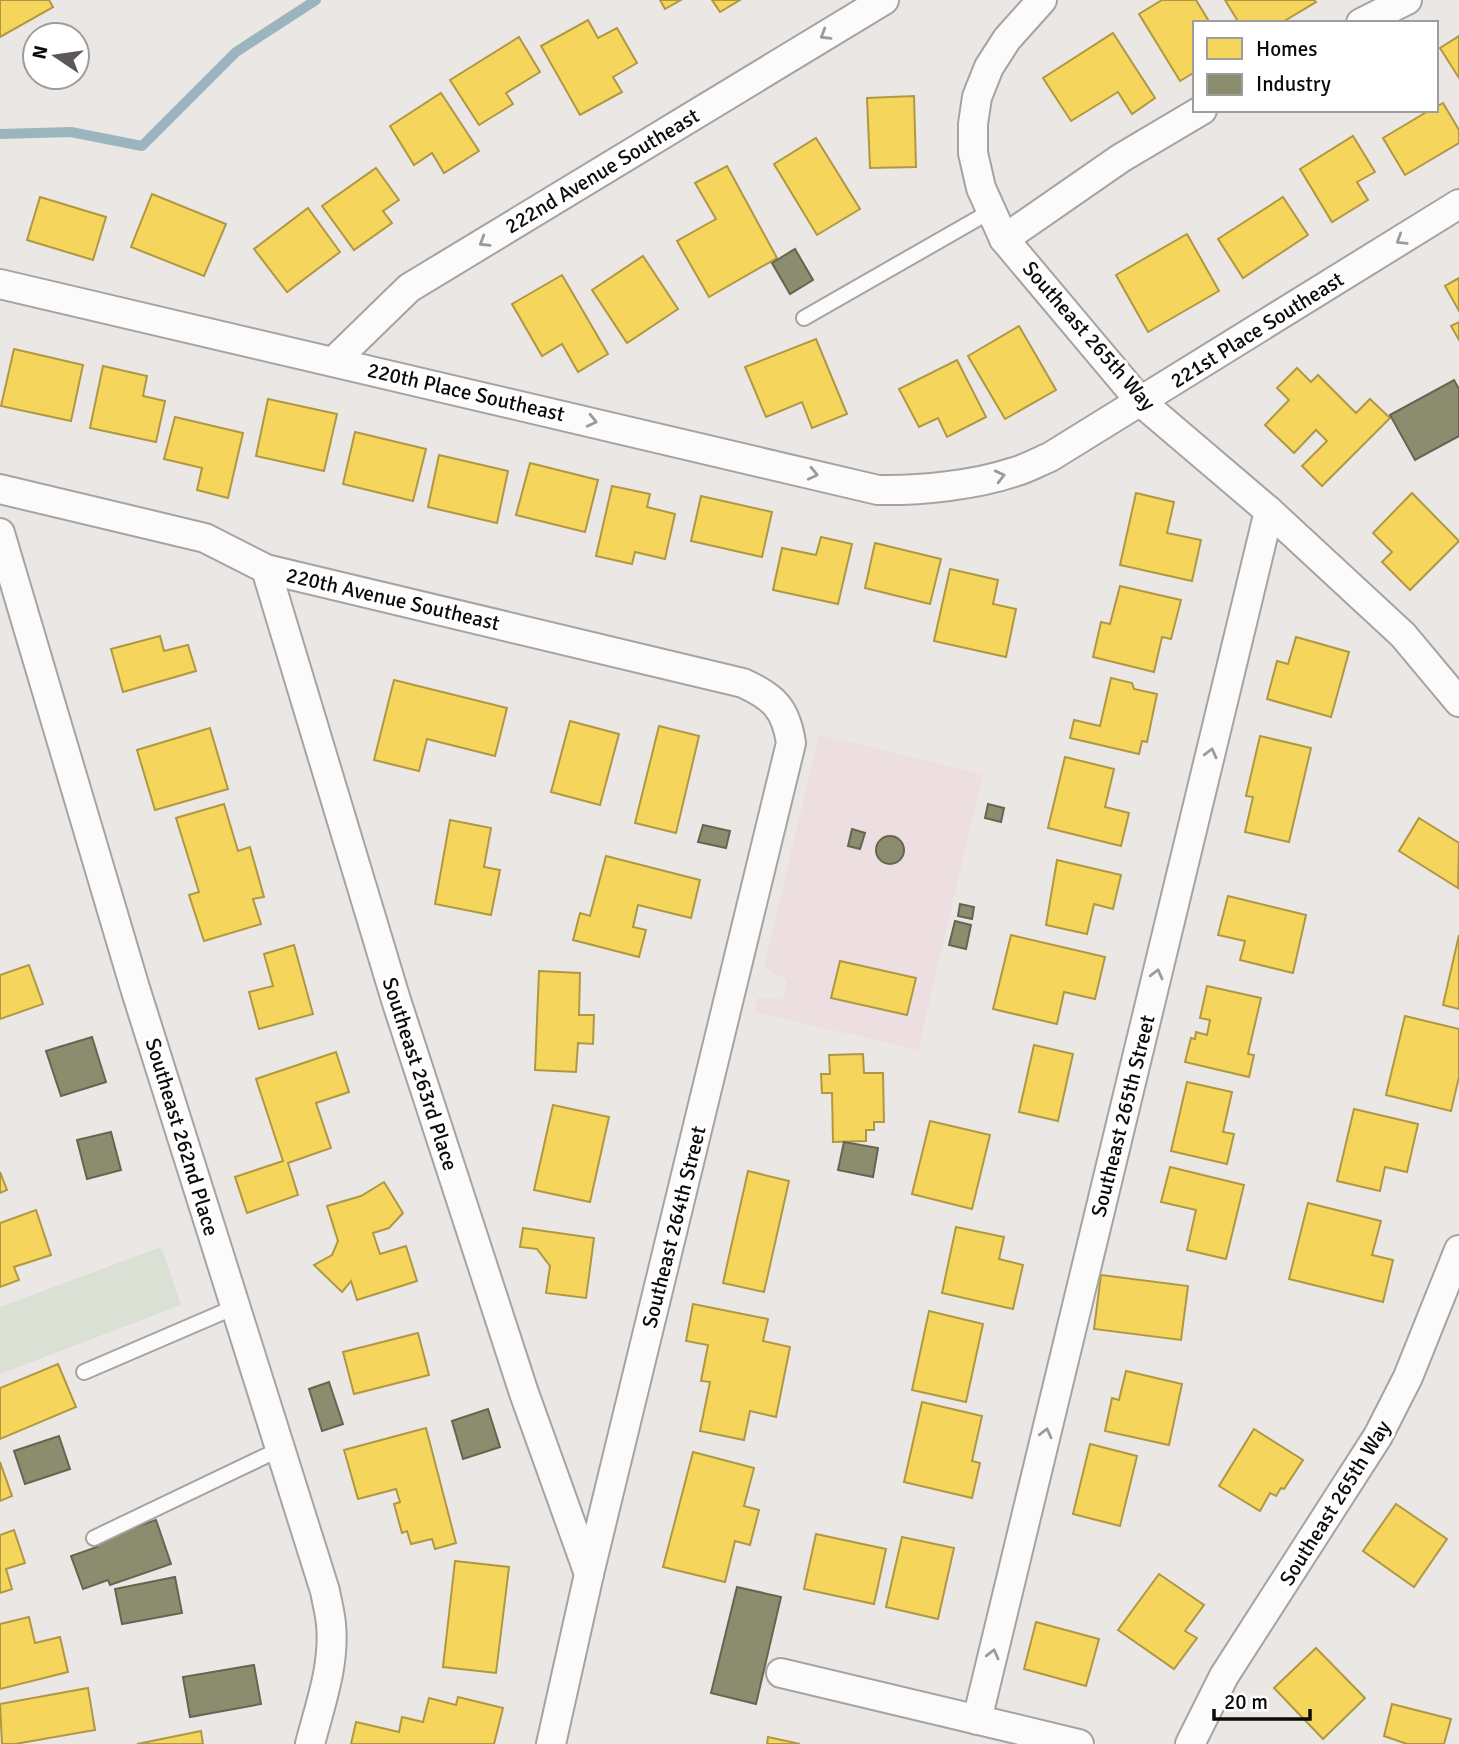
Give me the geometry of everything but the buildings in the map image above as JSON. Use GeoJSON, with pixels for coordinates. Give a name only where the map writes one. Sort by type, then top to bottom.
{"type":"FeatureCollection","features":[{"type":"Feature","properties":{"kind":"street","name":"222nd Avenue Southeast"},"geometry":{"type":"LineString","coordinates":[[335,360],[409,288],[884,0]]}},
{"type":"Feature","properties":{"kind":"street","name":"Southeast 265th Way"},"geometry":{"type":"LineString","coordinates":[[1042,0],[1007,39],[989,67],[977,97],[973,153],[981,188],[1004,239],[1141,401],[1269,511],[1403,635],[1453,677],[1459,702]]}},
{"type":"Feature","properties":{"kind":"street"},"geometry":{"type":"LineString","coordinates":[[1365,21],[1407,0]]}},
{"type":"Feature","properties":{"kind":"street"},"geometry":{"type":"LineString","coordinates":[[1004,239],[1121,158],[1199,112]]}},
{"type":"Feature","properties":{"kind":"street","name":"221st Place Southeast"},"geometry":{"type":"LineString","coordinates":[[933,486],[979,481],[1015,472],[1050,457],[1459,204]]}},
{"type":"Feature","properties":{"kind":"street","name":"220th Place Southeast"},"geometry":{"type":"LineString","coordinates":[[0,284],[335,360],[878,489],[903,491],[933,486]]}},
{"type":"Feature","properties":{"kind":"street","name":"220th Avenue Southeast"},"geometry":{"type":"LineString","coordinates":[[0,489],[205,538],[266,569],[743,683],[766,694],[782,712]]}},
{"type":"Feature","properties":{"kind":"street","name":"Southeast 265th Street"},"geometry":{"type":"LineString","coordinates":[[977,1720],[1269,511]]}},
{"type":"Feature","properties":{"kind":"street","name":"Southeast 262nd Place"},"geometry":{"type":"LineString","coordinates":[[0,533],[135,988],[325,1591],[331,1624],[331,1650],[327,1680],[310,1744]]}},
{"type":"Feature","properties":{"kind":"street","name":"Southeast 263rd Place"},"geometry":{"type":"LineString","coordinates":[[266,569],[396,1000],[524,1393],[589,1574]]}},
{"type":"Feature","properties":{"kind":"street","name":"Southeast 264th Street"},"geometry":{"type":"LineString","coordinates":[[551,1744],[589,1574],[791,743],[789,726],[782,712]]}},
{"type":"Feature","properties":{"kind":"street","name":"Southeast 265th Way"},"geometry":{"type":"LineString","coordinates":[[1190,1744],[1224,1676],[1378,1436],[1408,1377],[1459,1250]]}},
{"type":"Feature","properties":{"kind":"street"},"geometry":{"type":"LineString","coordinates":[[781,1673],[1079,1744]]}},
{"type":"Feature","properties":{"kind":"lane"},"geometry":{"type":"LineString","coordinates":[[804,318],[991,211]]}},
{"type":"Feature","properties":{"kind":"lane"},"geometry":{"type":"LineString","coordinates":[[84,1372],[235,1307]]}},
{"type":"Feature","properties":{"kind":"lane"},"geometry":{"type":"LineString","coordinates":[[94,1538],[280,1449]]}},
{"type":"Feature","properties":{"kind":"shaded area"},"geometry":{"type":"Polygon","coordinates":[[[819,735],[983,774],[918,1050],[754,1012],[757,998],[783,999],[787,980],[764,967],[819,735]]]}},
{"type":"Feature","properties":{"kind":"shaded area"},"geometry":{"type":"Polygon","coordinates":[[[161,1247],[181,1305],[0,1374],[0,1307],[161,1247]]]}},
{"type":"Feature","properties":{"kind":"waterway"},"geometry":{"type":"LineString","coordinates":[[0,134],[71,132],[142,146],[236,52],[316,0]]}}]}
